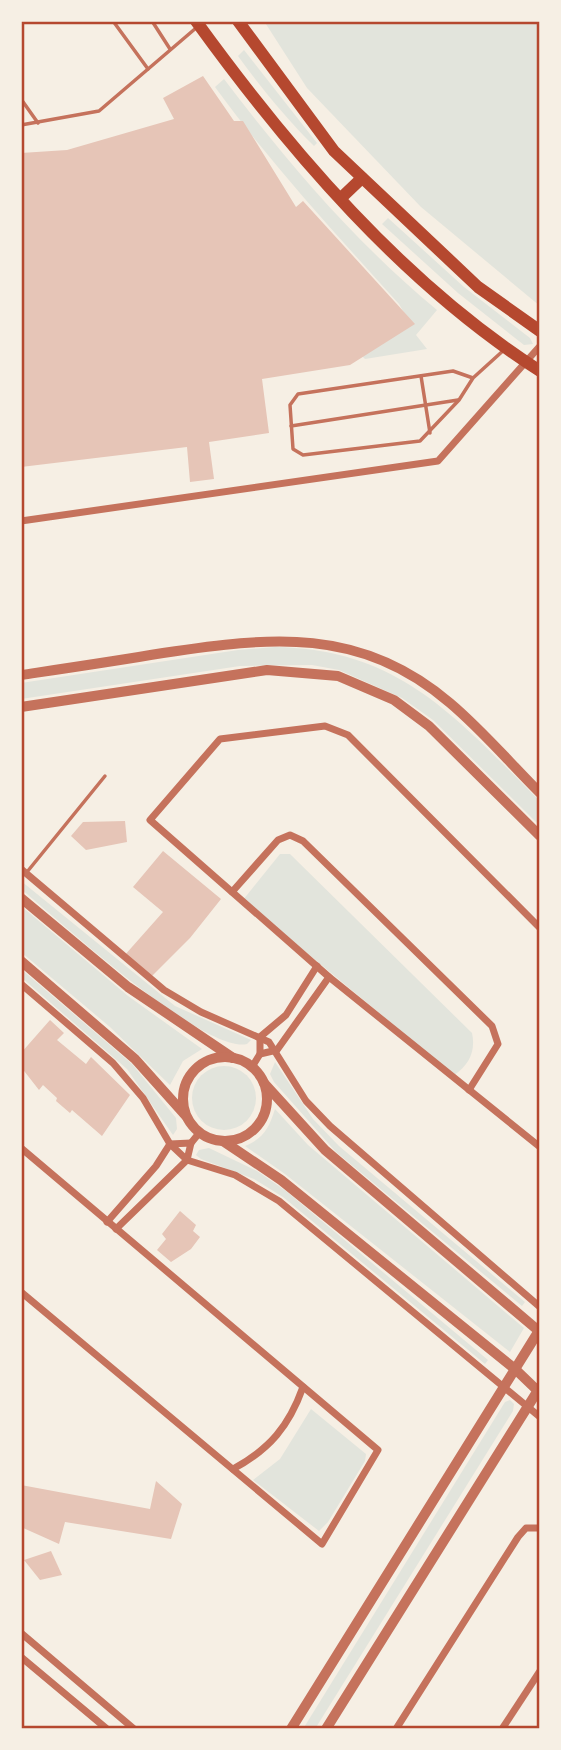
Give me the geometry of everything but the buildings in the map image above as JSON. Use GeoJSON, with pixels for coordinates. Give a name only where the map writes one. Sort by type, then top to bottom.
{"type":"FeatureCollection","features":[{"type":"Feature","properties":{"kind":"main road"},"geometry":{"type":"LineString","coordinates":[[238,21],[334,151],[478,287],[540,331]]}},
{"type":"Feature","properties":{"kind":"main road"},"geometry":{"type":"LineString","coordinates":[[201,23],[235,76],[341,198],[409,269],[506,348],[540,371]]}},
{"type":"Feature","properties":{"kind":"main road"},"geometry":{"type":"LineString","coordinates":[[341,198],[362,178]]}},
{"type":"Feature","properties":{"kind":"street"},"geometry":{"type":"LineString","coordinates":[[21,521],[438,461],[540,346]]}},
{"type":"Feature","properties":{"kind":"street"},"geometry":{"type":"LineString","coordinates":[[21,675],[245,642],[289,639],[324,642],[361,652],[395,667],[449,702],[540,793]]}},
{"type":"Feature","properties":{"kind":"street"},"geometry":{"type":"LineString","coordinates":[[21,707],[267,670],[338,677],[394,700],[429,726],[540,836]]}},
{"type":"Feature","properties":{"kind":"street"},"geometry":{"type":"LineString","coordinates":[[540,928],[348,735],[325,726],[220,738],[150,820],[329,977],[540,1147]]}},
{"type":"Feature","properties":{"kind":"street"},"geometry":{"type":"LineString","coordinates":[[232,892],[278,840],[290,835],[303,841],[492,1026],[498,1044],[469,1090]]}},
{"type":"Feature","properties":{"kind":"street"},"geometry":{"type":"LineString","coordinates":[[23,871],[164,990],[201,1012],[260,1037],[276,1050],[306,1101],[330,1126],[540,1307]]}},
{"type":"Feature","properties":{"kind":"street"},"geometry":{"type":"LineString","coordinates":[[21,898],[128,988],[233,1058],[251,1067],[325,1150],[540,1331],[291,1729]]}},
{"type":"Feature","properties":{"kind":"street"},"geometry":{"type":"LineString","coordinates":[[21,961],[135,1059],[200,1132],[223,1140],[281,1180],[539,1390],[326,1729]]}},
{"type":"Feature","properties":{"kind":"street"},"geometry":{"type":"LineString","coordinates":[[251,1067],[260,1054],[260,1037],[286,1015],[317,966]]}},
{"type":"Feature","properties":{"kind":"street"},"geometry":{"type":"LineString","coordinates":[[260,1054],[276,1050],[329,977]]}},
{"type":"Feature","properties":{"kind":"street"},"geometry":{"type":"LineString","coordinates":[[21,984],[113,1063],[143,1098],[170,1144],[187,1160],[235,1175],[279,1201],[540,1417]]}},
{"type":"Feature","properties":{"kind":"street"},"geometry":{"type":"LineString","coordinates":[[286,1015],[296,1023]]}},
{"type":"Feature","properties":{"kind":"street"},"geometry":{"type":"LineString","coordinates":[[190,1121],[184,1097],[191,1075],[210,1060],[233,1058]]}},
{"type":"Feature","properties":{"kind":"street"},"geometry":{"type":"LineString","coordinates":[[223,1140],[238,1139],[257,1126],[267,1105],[264,1083]]}},
{"type":"Feature","properties":{"kind":"street"},"geometry":{"type":"LineString","coordinates":[[116,1229],[187,1160],[191,1143],[200,1132]]}},
{"type":"Feature","properties":{"kind":"street"},"geometry":{"type":"LineString","coordinates":[[170,1144],[191,1143]]}},
{"type":"Feature","properties":{"kind":"street"},"geometry":{"type":"LineString","coordinates":[[107,1222],[156,1166],[170,1144]]}},
{"type":"Feature","properties":{"kind":"street"},"geometry":{"type":"LineString","coordinates":[[21,1148],[378,1450],[322,1544],[21,1292]]}},
{"type":"Feature","properties":{"kind":"street"},"geometry":{"type":"LineString","coordinates":[[156,1166],[167,1177]]}},
{"type":"Feature","properties":{"kind":"street"},"geometry":{"type":"LineString","coordinates":[[233,1469],[257,1456],[278,1437],[294,1414],[303,1387]]}},
{"type":"Feature","properties":{"kind":"street"},"geometry":{"type":"LineString","coordinates":[[396,1729],[518,1537],[526,1528],[540,1528]]}},
{"type":"Feature","properties":{"kind":"street"},"geometry":{"type":"LineString","coordinates":[[21,1633],[134,1729]]}},
{"type":"Feature","properties":{"kind":"street"},"geometry":{"type":"LineString","coordinates":[[21,1657],[107,1729]]}},
{"type":"Feature","properties":{"kind":"street"},"geometry":{"type":"LineString","coordinates":[[502,1729],[537,1685],[540,1671]]}},
{"type":"Feature","properties":{"kind":"lane"},"geometry":{"type":"LineString","coordinates":[[113,21],[148,69]]}},
{"type":"Feature","properties":{"kind":"lane"},"geometry":{"type":"LineString","coordinates":[[152,21],[170,49]]}},
{"type":"Feature","properties":{"kind":"lane"},"geometry":{"type":"LineString","coordinates":[[21,125],[99,111],[201,23]]}},
{"type":"Feature","properties":{"kind":"lane"},"geometry":{"type":"LineString","coordinates":[[21,99],[38,123]]}},
{"type":"Feature","properties":{"kind":"lane"},"geometry":{"type":"LineString","coordinates":[[473,378],[453,370],[298,394],[289,405],[293,449],[303,455],[420,441],[459,400],[473,378],[506,348]]}},
{"type":"Feature","properties":{"kind":"lane"},"geometry":{"type":"LineString","coordinates":[[421,375],[430,433]]}},
{"type":"Feature","properties":{"kind":"lane"},"geometry":{"type":"LineString","coordinates":[[291,426],[459,400]]}},
{"type":"Feature","properties":{"kind":"lane"},"geometry":{"type":"LineString","coordinates":[[23,871],[105,776]]}},
{"type":"Feature","properties":{"kind":"shaded area"},"geometry":{"type":"Polygon","coordinates":[[[264,21],[540,21],[540,306],[421,207],[307,88],[264,21]]]}},
{"type":"Feature","properties":{"kind":"shaded area"},"geometry":{"type":"Polygon","coordinates":[[[244,50],[317,143],[314,146],[274,103],[238,56],[244,50]]]}},
{"type":"Feature","properties":{"kind":"shaded area"},"geometry":{"type":"Polygon","coordinates":[[[224,79],[273,141],[350,229],[437,310],[416,335],[427,349],[365,359],[361,355],[409,321],[399,304],[304,198],[236,116],[215,87],[224,79]]]}},
{"type":"Feature","properties":{"kind":"shaded area"},"geometry":{"type":"Polygon","coordinates":[[[388,218],[464,287],[530,338],[533,344],[524,345],[458,293],[382,224],[388,218]]]}},
{"type":"Feature","properties":{"kind":"shaded area"},"geometry":{"type":"Polygon","coordinates":[[[275,647],[319,651],[358,660],[392,675],[424,694],[453,717],[540,801],[540,826],[433,720],[402,698],[339,670],[312,665],[240,666],[21,699],[21,683],[238,650],[275,647]]]}},
{"type":"Feature","properties":{"kind":"shaded area"},"geometry":{"type":"Polygon","coordinates":[[[280,854],[290,854],[472,1033],[472,1052],[459,1071],[454,1075],[243,900],[280,854]]]}},
{"type":"Feature","properties":{"kind":"shaded area"},"geometry":{"type":"Polygon","coordinates":[[[21,881],[175,1006],[251,1040],[247,1044],[227,1041],[199,1028],[167,1008],[21,889],[21,881]]]}},
{"type":"Feature","properties":{"kind":"shaded area"},"geometry":{"type":"Polygon","coordinates":[[[21,906],[128,996],[202,1049],[183,1061],[170,1085],[110,1027],[21,952],[21,906]]]}},
{"type":"Feature","properties":{"kind":"shaded area"},"geometry":{"type":"Polygon","coordinates":[[[21,969],[132,1064],[176,1118],[177,1129],[173,1135],[127,1069],[21,977],[21,969]]]}},
{"type":"Feature","properties":{"kind":"shaded area"},"geometry":{"type":"Polygon","coordinates":[[[275,1062],[313,1119],[339,1146],[525,1302],[522,1306],[336,1152],[274,1082],[270,1074],[275,1062]]]}},
{"type":"Feature","properties":{"kind":"shaded area"},"geometry":{"type":"Polygon","coordinates":[[[218,1066],[230,1066],[247,1075],[254,1086],[254,1110],[247,1121],[230,1130],[218,1130],[206,1125],[197,1116],[192,1104],[192,1092],[197,1080],[206,1071],[218,1066]]]}},
{"type":"Feature","properties":{"kind":"shaded area"},"geometry":{"type":"Polygon","coordinates":[[[275,1109],[308,1145],[524,1328],[510,1352],[285,1174],[245,1146],[265,1132],[275,1109]]]}},
{"type":"Feature","properties":{"kind":"shaded area"},"geometry":{"type":"Polygon","coordinates":[[[209,1148],[257,1171],[286,1191],[488,1360],[485,1364],[283,1197],[254,1179],[196,1155],[199,1150],[209,1148]]]}},
{"type":"Feature","properties":{"kind":"shaded area"},"geometry":{"type":"Polygon","coordinates":[[[510,1400],[514,1404],[513,1411],[315,1729],[303,1729],[505,1402],[510,1400]]]}},
{"type":"Feature","properties":{"kind":"shaded area"},"geometry":{"type":"Polygon","coordinates":[[[311,1409],[366,1454],[365,1461],[328,1522],[319,1531],[253,1480],[280,1459],[311,1409]]]}}]}
